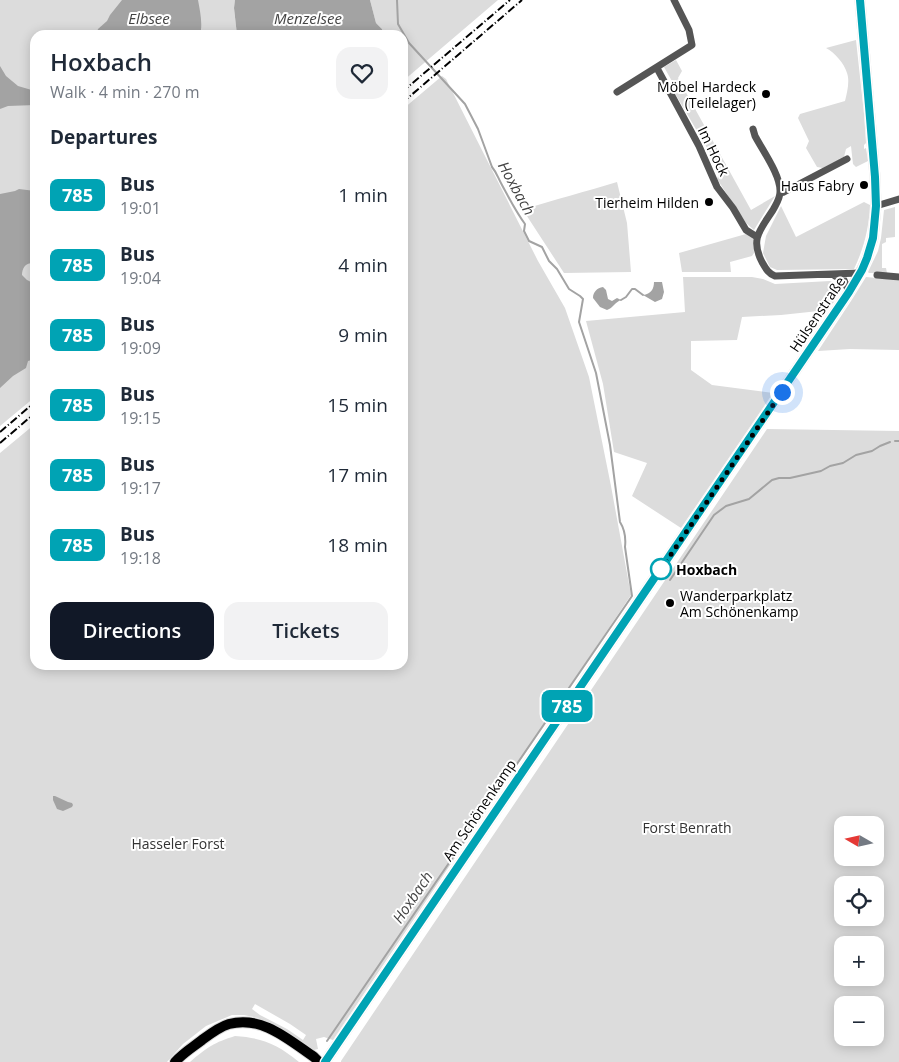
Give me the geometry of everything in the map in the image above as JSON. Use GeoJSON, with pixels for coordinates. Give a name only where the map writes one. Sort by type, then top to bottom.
{"type":"FeatureCollection","features":[{"type":"Feature","properties":{"kind":"highway"},"geometry":{"type":"LineString","coordinates":[[175,1062],[188,1050],[220,1028],[241,1022],[260,1024],[277,1032],[319,1062]]}},
{"type":"Feature","properties":{"kind":"highway"},"geometry":{"type":"LineString","coordinates":[[182,1062],[217,1035],[236,1028],[250,1027],[260,1028],[272,1033],[308,1062]]}},
{"type":"Feature","properties":{"kind":"main road","name":"Hülsenstraße"},"geometry":{"type":"LineString","coordinates":[[640,599],[849,292],[867,258],[873,238],[876,206],[860,0]]}},
{"type":"Feature","properties":{"kind":"main road","name":"Am Schönenkamp"},"geometry":{"type":"LineString","coordinates":[[325,1062],[640,599]]}},
{"type":"Feature","properties":{"kind":"street"},"geometry":{"type":"LineString","coordinates":[[617,92],[692,45],[689,30],[674,0]]}},
{"type":"Feature","properties":{"kind":"street","name":"Im Hock"},"geometry":{"type":"LineString","coordinates":[[658,70],[718,186],[746,230],[757,237]]}},
{"type":"Feature","properties":{"kind":"street"},"geometry":{"type":"LineString","coordinates":[[753,129],[780,184],[779,199],[776,206],[757,237],[759,256],[766,271],[775,276],[860,274]]}},
{"type":"Feature","properties":{"kind":"street"},"geometry":{"type":"LineString","coordinates":[[780,193],[847,159]]}},
{"type":"Feature","properties":{"kind":"street"},"geometry":{"type":"LineString","coordinates":[[876,206],[899,198]]}},
{"type":"Feature","properties":{"kind":"street"},"geometry":{"type":"LineString","coordinates":[[830,275],[844,280],[849,292]]}},
{"type":"Feature","properties":{"kind":"street"},"geometry":{"type":"LineString","coordinates":[[877,275],[899,276]]}},
{"type":"Feature","properties":{"kind":"green space","name":"Elbsee"},"geometry":{"type":"Polygon","coordinates":[[[0,0],[235,0],[236,30],[30,30],[30,401],[0,426],[0,0]]]}},
{"type":"Feature","properties":{"kind":"green space"},"geometry":{"type":"Polygon","coordinates":[[[370,0],[498,0],[408,77],[408,30],[382,30],[376,23],[370,0]]]}},
{"type":"Feature","properties":{"kind":"green space"},"geometry":{"type":"Polygon","coordinates":[[[856,40],[864,114],[866,143],[864,149],[866,148],[868,161],[856,167],[853,164],[851,146],[846,149],[844,157],[823,168],[817,167],[806,148],[809,141],[798,118],[800,114],[845,101],[848,83],[847,73],[839,59],[826,48],[856,40]]]}},
{"type":"Feature","properties":{"kind":"green space"},"geometry":{"type":"Polygon","coordinates":[[[676,60],[682,71],[678,78],[751,210],[775,196],[754,230],[746,223],[717,179],[719,173],[710,153],[670,85],[673,83],[664,67],[676,60]]]}},
{"type":"Feature","properties":{"kind":"green space","name":"Hasseler Forst"},"geometry":{"type":"Polygon","coordinates":[[[442,76],[446,79],[538,261],[565,308],[589,377],[631,595],[333,1040],[324,1037],[316,1039],[318,1049],[314,1050],[258,1018],[232,1015],[206,1026],[183,1044],[167,1062],[0,1062],[0,453],[30,428],[30,670],[408,670],[408,105],[442,76]],[[255,1004],[252,1009],[303,1040],[306,1035],[255,1004]]]}},
{"type":"Feature","properties":{"kind":"green space"},"geometry":{"type":"Polygon","coordinates":[[[617,182],[627,223],[631,272],[564,273],[523,210],[617,182]]]}},
{"type":"Feature","properties":{"kind":"green space"},"geometry":{"type":"Polygon","coordinates":[[[864,202],[870,205],[868,222],[861,253],[854,269],[777,270],[770,267],[763,253],[766,236],[781,206],[796,237],[864,202]]]}},
{"type":"Feature","properties":{"kind":"green space"},"geometry":{"type":"Polygon","coordinates":[[[895,207],[895,237],[886,238],[886,242],[882,244],[882,268],[886,268],[887,273],[869,273],[878,251],[884,210],[895,207]]]}},
{"type":"Feature","properties":{"kind":"green space"},"geometry":{"type":"Polygon","coordinates":[[[746,234],[753,239],[754,253],[752,256],[730,262],[731,272],[682,272],[679,253],[746,234]]]}},
{"type":"Feature","properties":{"kind":"green space"},"geometry":{"type":"Polygon","coordinates":[[[683,277],[752,277],[775,284],[830,281],[836,284],[838,295],[828,310],[742,317],[737,340],[691,341],[691,370],[712,385],[773,393],[681,528],[632,496],[647,463],[614,452],[603,384],[586,321],[685,312],[683,277]]]}},
{"type":"Feature","properties":{"kind":"green space"},"geometry":{"type":"Polygon","coordinates":[[[866,277],[899,281],[899,350],[850,349],[818,351],[851,301],[866,277]]]}},
{"type":"Feature","properties":{"kind":"green space","name":"Forst Benrath"},"geometry":{"type":"Polygon","coordinates":[[[767,429],[899,431],[899,1062],[341,1062],[767,429]]]}},
{"type":"Feature","properties":{"kind":"green space"},"geometry":{"type":"Polygon","coordinates":[[[235,1036],[262,1040],[276,1046],[299,1062],[190,1062],[211,1046],[235,1036]]]}},
{"type":"Feature","properties":{"kind":"water","name":"Elbsee"},"geometry":{"type":"Polygon","coordinates":[[[122,0],[198,0],[201,30],[98,30],[122,0]]]}},
{"type":"Feature","properties":{"kind":"water","name":"Menzelsee"},"geometry":{"type":"Polygon","coordinates":[[[235,0],[370,0],[376,23],[382,30],[236,30],[235,0]]]}},
{"type":"Feature","properties":{"kind":"water"},"geometry":{"type":"Polygon","coordinates":[[[0,66],[6,76],[18,86],[30,90],[30,105],[8,106],[0,109],[0,66]]]}},
{"type":"Feature","properties":{"kind":"water"},"geometry":{"type":"Polygon","coordinates":[[[19,189],[30,190],[30,263],[23,269],[22,275],[30,282],[30,360],[28,361],[26,368],[13,376],[0,388],[0,194],[19,189]]]}},
{"type":"Feature","properties":{"kind":"water"},"geometry":{"type":"Polygon","coordinates":[[[654,282],[662,282],[664,292],[662,299],[655,302],[643,295],[651,291],[654,282]]]}},
{"type":"Feature","properties":{"kind":"water"},"geometry":{"type":"Polygon","coordinates":[[[603,287],[606,290],[608,299],[612,301],[617,298],[621,300],[607,310],[600,307],[593,298],[596,291],[603,287]]]}},
{"type":"Feature","properties":{"kind":"water"},"geometry":{"type":"Polygon","coordinates":[[[53,796],[72,803],[72,807],[63,811],[57,809],[53,796]]]}},
{"type":"Feature","properties":{"kind":"waterway","name":"Hoxbach"},"geometry":{"type":"LineString","coordinates":[[397,0],[398,24],[401,30]]}},
{"type":"Feature","properties":{"kind":"waterway","name":"Hoxbach"},"geometry":{"type":"LineString","coordinates":[[327,1041],[632,596],[625,534],[620,522],[610,445],[596,373],[579,322],[583,299],[569,289],[557,269],[549,261],[542,247],[529,241],[524,231],[525,224],[492,167],[478,129],[465,104],[408,41]]}},
{"type":"Feature","properties":{"kind":"waterway"},"geometry":{"type":"LineString","coordinates":[[621,300],[632,289],[643,295]]}},
{"type":"Feature","properties":{"kind":"waterway"},"geometry":{"type":"LineString","coordinates":[[670,580],[714,515],[726,506],[749,499],[772,480],[821,471],[890,442]]}},
{"type":"Feature","properties":{"kind":"railway"},"geometry":{"type":"LineString","coordinates":[[408,87],[510,0]]}},
{"type":"Feature","properties":{"kind":"railway"},"geometry":{"type":"LineString","coordinates":[[408,98],[522,0]]}},
{"type":"Feature","properties":{"kind":"railway"},"geometry":{"type":"LineString","coordinates":[[0,432],[30,406]]}},
{"type":"Feature","properties":{"kind":"railway"},"geometry":{"type":"LineString","coordinates":[[0,443],[30,417]]}},
{"type":"Feature","properties":{"kind":"bus line","name":"785"},"geometry":{"type":"LineString","coordinates":[[325,1062],[770,410],[862,270],[873,238],[876,206],[860,0]]}},
{"type":"Feature","properties":{"kind":"place","name":"Möbel Hardeck (Teilelager)"},"geometry":{"type":"Point","coordinates":[766,94]}},
{"type":"Feature","properties":{"kind":"place","name":"Haus Fabry"},"geometry":{"type":"Point","coordinates":[864,185]}},
{"type":"Feature","properties":{"kind":"place","name":"Tierheim Hilden"},"geometry":{"type":"Point","coordinates":[709,202]}},
{"type":"Feature","properties":{"kind":"place","name":"Hoxbach"},"geometry":{"type":"Point","coordinates":[661,569]}},
{"type":"Feature","properties":{"kind":"place","name":"Wanderparkplatz Am Schönenkamp"},"geometry":{"type":"Point","coordinates":[670,603]}},
{"type":"Feature","properties":{"kind":"route"},"geometry":{"type":"LineString","coordinates":[[661,569],[782,392]]}}]}
